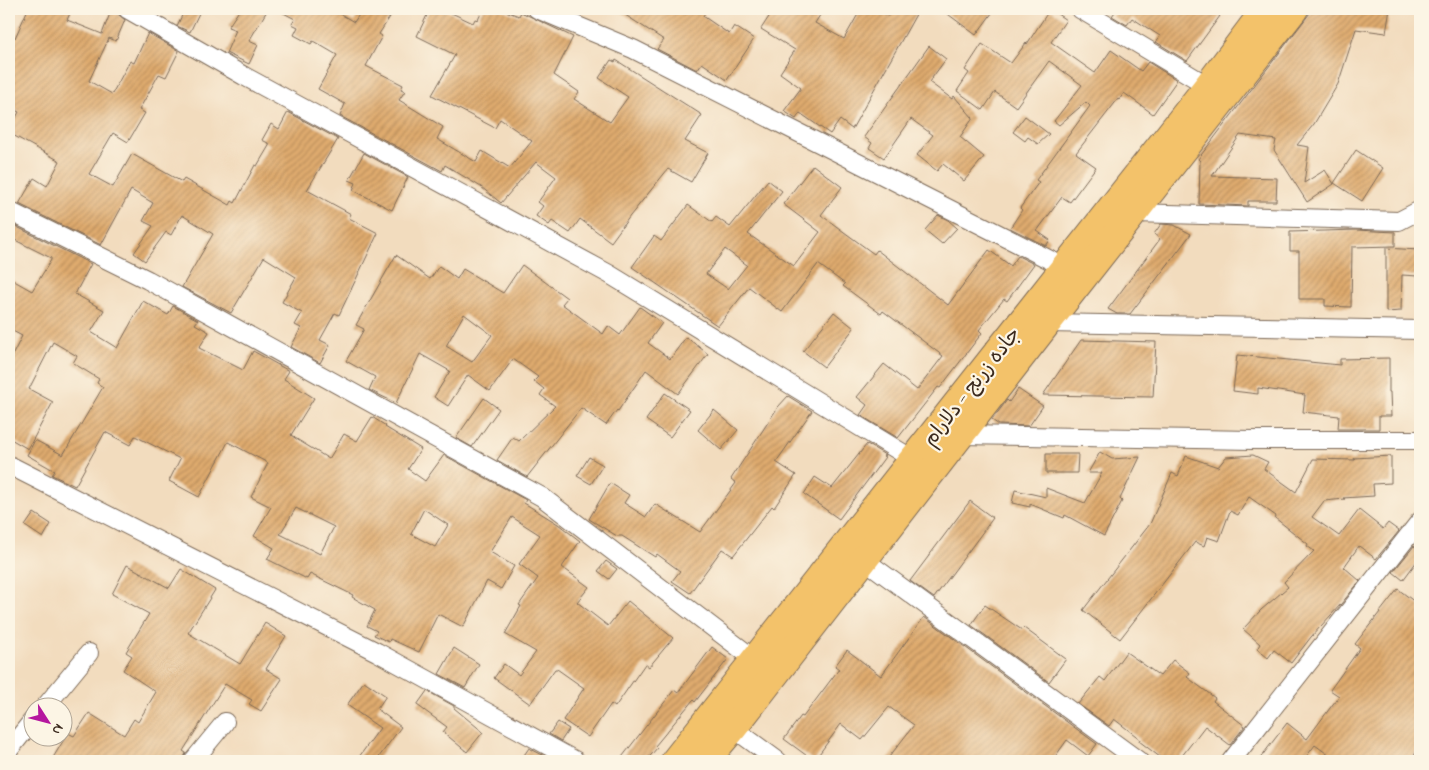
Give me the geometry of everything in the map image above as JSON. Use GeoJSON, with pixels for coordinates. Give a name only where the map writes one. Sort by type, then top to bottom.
{"type":"FeatureCollection","features":[{"type":"Feature","properties":{"kind":"highway","name":"جاده زرنج - دلارام"},"geometry":{"type":"LineString","coordinates":[[675,761],[1208,86],[1266,9]]}},
{"type":"Feature","properties":{"kind":"highway","name":"جاده زرنج - دلارام"},"geometry":{"type":"LineString","coordinates":[[705,761],[733,728],[1047,323],[1294,9]]}},
{"type":"Feature","properties":{"kind":"street"},"geometry":{"type":"LineString","coordinates":[[127,9],[244,76],[608,274],[914,460]]}},
{"type":"Feature","properties":{"kind":"street"},"geometry":{"type":"LineString","coordinates":[[537,9],[632,49],[1064,267]]}},
{"type":"Feature","properties":{"kind":"street"},"geometry":{"type":"LineString","coordinates":[[1080,9],[1208,86]]}},
{"type":"Feature","properties":{"kind":"street"},"geometry":{"type":"LineString","coordinates":[[1135,213],[1399,221],[1420,210]]}},
{"type":"Feature","properties":{"kind":"street"},"geometry":{"type":"LineString","coordinates":[[9,211],[148,280],[542,497],[754,659]]}},
{"type":"Feature","properties":{"kind":"street"},"geometry":{"type":"LineString","coordinates":[[1047,323],[1420,330]]}},
{"type":"Feature","properties":{"kind":"street"},"geometry":{"type":"LineString","coordinates":[[960,435],[1253,440],[1420,440]]}},
{"type":"Feature","properties":{"kind":"street"},"geometry":{"type":"LineString","coordinates":[[9,465],[377,652],[576,761]]}},
{"type":"Feature","properties":{"kind":"street"},"geometry":{"type":"LineString","coordinates":[[1231,761],[1420,521]]}},
{"type":"Feature","properties":{"kind":"street"},"geometry":{"type":"LineString","coordinates":[[863,559],[1139,761]]}},
{"type":"Feature","properties":{"kind":"street"},"geometry":{"type":"LineString","coordinates":[[52,698],[89,653]]}},
{"type":"Feature","properties":{"kind":"street"},"geometry":{"type":"LineString","coordinates":[[193,761],[225,722]]}},
{"type":"Feature","properties":{"kind":"street"},"geometry":{"type":"LineString","coordinates":[[733,728],[778,761]]}},
{"type":"Feature","properties":{"kind":"street"},"geometry":{"type":"LineString","coordinates":[[9,750],[22,734]]}},
{"type":"Feature","properties":{"kind":"building"},"geometry":{"type":"Polygon","coordinates":[[[28,9],[72,9],[67,20],[102,34],[111,11],[125,20],[116,41],[109,38],[89,81],[112,94],[130,61],[134,63],[148,33],[179,51],[166,77],[159,74],[139,110],[145,113],[128,142],[113,133],[89,174],[113,187],[132,154],[182,182],[184,179],[230,205],[232,201],[235,203],[255,165],[257,166],[270,144],[262,140],[271,124],[279,129],[288,112],[338,139],[307,190],[351,214],[349,218],[378,233],[339,315],[335,313],[320,340],[330,345],[320,363],[291,347],[301,328],[295,325],[302,313],[282,302],[296,277],[264,257],[231,313],[182,287],[213,234],[182,215],[171,235],[166,232],[145,261],[134,253],[153,226],[143,221],[153,203],[131,190],[101,245],[19,204],[34,178],[47,186],[60,161],[9,133],[19,112],[9,107],[9,34],[15,38],[28,9]]]}},
{"type":"Feature","properties":{"kind":"building"},"geometry":{"type":"Polygon","coordinates":[[[185,9],[201,9],[190,32],[177,26],[185,9]]]}},
{"type":"Feature","properties":{"kind":"building"},"geometry":{"type":"Polygon","coordinates":[[[240,9],[268,9],[249,41],[258,45],[249,64],[226,53],[236,30],[228,27],[240,9]]]}},
{"type":"Feature","properties":{"kind":"building"},"geometry":{"type":"Polygon","coordinates":[[[276,9],[332,9],[354,22],[363,9],[395,9],[379,34],[382,36],[366,66],[403,85],[401,89],[405,91],[399,100],[443,127],[437,139],[476,162],[482,151],[510,168],[532,141],[500,119],[495,128],[432,95],[455,55],[417,36],[430,9],[443,9],[473,23],[475,19],[478,20],[483,9],[500,9],[519,16],[521,12],[573,37],[554,75],[579,92],[574,99],[610,122],[628,97],[599,78],[611,60],[615,62],[616,60],[702,115],[685,141],[708,153],[691,182],[668,169],[611,242],[580,219],[570,233],[552,221],[549,225],[536,216],[543,206],[538,202],[556,177],[536,162],[501,203],[481,187],[445,165],[442,171],[340,116],[345,104],[318,89],[337,55],[313,41],[311,44],[294,35],[298,27],[292,24],[295,19],[276,9]]]}},
{"type":"Feature","properties":{"kind":"building"},"geometry":{"type":"Polygon","coordinates":[[[616,9],[707,9],[703,16],[729,34],[734,26],[754,39],[727,80],[702,63],[697,70],[657,49],[664,40],[616,9]]]}},
{"type":"Feature","properties":{"kind":"building"},"geometry":{"type":"Polygon","coordinates":[[[774,9],[824,9],[815,23],[844,39],[861,9],[875,9],[888,16],[892,9],[919,9],[852,129],[840,120],[830,134],[800,113],[796,119],[784,111],[801,88],[780,73],[795,50],[761,29],[774,9]]]}},
{"type":"Feature","properties":{"kind":"building"},"geometry":{"type":"Polygon","coordinates":[[[941,9],[995,9],[976,35],[941,9]]]}},
{"type":"Feature","properties":{"kind":"building"},"geometry":{"type":"Polygon","coordinates":[[[1050,9],[1066,20],[1051,42],[1095,73],[1111,50],[1141,71],[1148,62],[1177,80],[1153,114],[1124,93],[1118,99],[1076,153],[1096,167],[1070,202],[1062,197],[1037,231],[1050,240],[1046,246],[1010,228],[1022,210],[1020,208],[1039,182],[1036,180],[1090,106],[1086,102],[1059,125],[1054,121],[1082,85],[1049,61],[1016,107],[995,92],[983,110],[957,91],[969,73],[965,70],[982,44],[1011,63],[1027,44],[1050,9]]]}},
{"type":"Feature","properties":{"kind":"building"},"geometry":{"type":"Polygon","coordinates":[[[1117,9],[1209,9],[1220,16],[1187,61],[1156,42],[1160,36],[1132,18],[1127,25],[1112,16],[1117,9]]]}},
{"type":"Feature","properties":{"kind":"building"},"geometry":{"type":"Polygon","coordinates":[[[1313,9],[1390,9],[1386,33],[1356,29],[1338,84],[1314,124],[1297,145],[1309,147],[1304,183],[1325,170],[1334,184],[1307,202],[1274,150],[1276,140],[1240,135],[1212,176],[1277,178],[1276,201],[1248,201],[1248,206],[1199,204],[1200,161],[1198,159],[1313,9]]]}},
{"type":"Feature","properties":{"kind":"building"},"geometry":{"type":"Polygon","coordinates":[[[929,46],[946,59],[929,82],[952,99],[954,96],[973,118],[960,137],[984,157],[964,181],[943,164],[937,171],[917,155],[933,135],[911,119],[884,158],[869,148],[872,143],[864,137],[929,46]]]}},
{"type":"Feature","properties":{"kind":"building"},"geometry":{"type":"Polygon","coordinates":[[[1025,116],[1049,134],[1038,144],[1028,137],[1025,141],[1013,132],[1025,116]]]}},
{"type":"Feature","properties":{"kind":"building"},"geometry":{"type":"Polygon","coordinates":[[[1356,150],[1383,168],[1362,201],[1334,183],[1356,150]]]}},
{"type":"Feature","properties":{"kind":"building"},"geometry":{"type":"Polygon","coordinates":[[[364,153],[408,177],[392,210],[353,190],[356,183],[349,180],[364,153]]]}},
{"type":"Feature","properties":{"kind":"building"},"geometry":{"type":"Polygon","coordinates":[[[813,165],[842,187],[821,215],[874,254],[877,250],[948,305],[989,250],[1011,266],[1018,256],[1034,264],[1007,301],[1004,299],[979,330],[982,333],[940,388],[938,387],[898,438],[860,415],[867,405],[857,397],[884,364],[917,390],[943,356],[883,311],[881,314],[843,286],[845,284],[818,264],[782,312],[749,287],[718,326],[632,267],[654,236],[661,241],[688,205],[712,222],[716,217],[730,227],[768,180],[782,191],[748,234],[794,266],[820,232],[783,204],[813,165]],[[725,249],[706,274],[728,289],[747,265],[725,249]]]}},
{"type":"Feature","properties":{"kind":"building"},"geometry":{"type":"Polygon","coordinates":[[[938,215],[948,220],[957,228],[942,244],[925,230],[938,215]]]}},
{"type":"Feature","properties":{"kind":"building"},"geometry":{"type":"Polygon","coordinates":[[[9,223],[91,264],[75,294],[104,310],[91,332],[117,348],[143,301],[168,315],[173,306],[198,320],[195,324],[209,332],[199,348],[243,370],[253,351],[289,371],[284,379],[314,398],[291,435],[329,459],[344,434],[357,441],[372,417],[421,449],[408,469],[425,481],[444,455],[526,500],[524,503],[558,524],[580,541],[562,567],[589,587],[577,602],[608,626],[628,601],[673,638],[649,667],[645,664],[615,707],[611,704],[588,737],[563,720],[584,688],[557,669],[555,669],[530,704],[494,678],[504,664],[519,675],[536,652],[505,634],[521,606],[519,605],[538,578],[519,564],[540,535],[512,517],[490,552],[514,566],[501,589],[487,581],[463,627],[438,614],[419,652],[390,639],[389,642],[374,635],[377,631],[367,626],[375,610],[352,597],[353,595],[310,574],[307,579],[267,559],[274,548],[254,536],[271,507],[251,497],[268,463],[228,442],[199,497],[169,481],[180,459],[135,436],[130,445],[105,432],[75,486],[52,475],[55,471],[27,455],[35,440],[63,455],[103,387],[97,383],[99,379],[73,363],[77,356],[53,342],[29,389],[53,402],[28,449],[9,438],[9,362],[22,336],[9,329],[9,278],[32,291],[51,258],[9,237],[9,223]],[[296,508],[280,534],[320,554],[334,527],[296,508]],[[424,509],[411,534],[435,547],[448,525],[424,509]]]}},
{"type":"Feature","properties":{"kind":"building"},"geometry":{"type":"Polygon","coordinates":[[[1161,224],[1174,225],[1191,234],[1130,314],[1117,314],[1108,309],[1160,239],[1154,234],[1161,224]]]}},
{"type":"Feature","properties":{"kind":"building"},"geometry":{"type":"Polygon","coordinates":[[[1356,230],[1395,232],[1395,246],[1352,247],[1351,307],[1325,306],[1325,299],[1299,299],[1299,251],[1290,251],[1290,232],[1356,230]]]}},
{"type":"Feature","properties":{"kind":"building"},"geometry":{"type":"Polygon","coordinates":[[[1386,248],[1419,250],[1420,273],[1418,276],[1402,275],[1401,311],[1386,312],[1386,248]]]}},
{"type":"Feature","properties":{"kind":"building"},"geometry":{"type":"Polygon","coordinates":[[[396,255],[430,279],[439,266],[457,279],[463,269],[503,293],[522,265],[567,298],[562,304],[603,334],[608,326],[620,335],[640,307],[662,323],[648,343],[670,359],[686,337],[708,354],[678,394],[646,370],[606,425],[581,408],[527,477],[497,460],[513,437],[519,441],[555,406],[540,395],[544,389],[534,381],[538,377],[513,359],[490,391],[468,375],[448,406],[434,397],[450,371],[420,354],[396,403],[369,390],[375,377],[346,361],[364,329],[356,325],[396,255]],[[464,314],[446,346],[472,362],[492,335],[464,314]]]}},
{"type":"Feature","properties":{"kind":"building"},"geometry":{"type":"Polygon","coordinates":[[[834,312],[854,328],[824,367],[803,351],[834,312]]]}},
{"type":"Feature","properties":{"kind":"building"},"geometry":{"type":"Polygon","coordinates":[[[1081,340],[1156,342],[1153,397],[1043,395],[1081,340]]]}},
{"type":"Feature","properties":{"kind":"building"},"geometry":{"type":"Polygon","coordinates":[[[1237,355],[1340,365],[1340,359],[1389,358],[1391,416],[1379,416],[1379,429],[1338,429],[1339,416],[1303,412],[1305,395],[1258,388],[1258,394],[1233,391],[1237,355]]]}},
{"type":"Feature","properties":{"kind":"building"},"geometry":{"type":"Polygon","coordinates":[[[1018,389],[1043,406],[1029,426],[999,425],[992,420],[1018,389]]]}},
{"type":"Feature","properties":{"kind":"building"},"geometry":{"type":"Polygon","coordinates":[[[665,393],[690,410],[670,437],[646,420],[665,393]]]}},
{"type":"Feature","properties":{"kind":"building"},"geometry":{"type":"Polygon","coordinates":[[[788,396],[812,411],[776,462],[796,475],[774,508],[772,506],[733,556],[722,549],[690,593],[672,581],[680,571],[657,554],[655,557],[622,536],[617,536],[589,519],[610,483],[629,495],[624,503],[646,517],[655,504],[700,532],[736,483],[731,479],[778,407],[788,396]]]}},
{"type":"Feature","properties":{"kind":"building"},"geometry":{"type":"Polygon","coordinates":[[[484,398],[499,409],[472,447],[456,438],[484,398]]]}},
{"type":"Feature","properties":{"kind":"building"},"geometry":{"type":"Polygon","coordinates":[[[714,410],[738,430],[721,450],[698,430],[714,410]]]}},
{"type":"Feature","properties":{"kind":"building"},"geometry":{"type":"Polygon","coordinates":[[[867,444],[885,455],[883,456],[885,457],[839,519],[804,494],[815,477],[832,488],[867,444]]]}},
{"type":"Feature","properties":{"kind":"building"},"geometry":{"type":"Polygon","coordinates":[[[1100,452],[1112,459],[1140,457],[1120,499],[1122,501],[1104,536],[1065,515],[1064,518],[1030,504],[1030,507],[1012,503],[1015,490],[1046,497],[1046,488],[1085,503],[1102,473],[1088,473],[1100,452]]]}},
{"type":"Feature","properties":{"kind":"building"},"geometry":{"type":"Polygon","coordinates":[[[1046,454],[1078,454],[1077,473],[1046,473],[1046,454]]]}},
{"type":"Feature","properties":{"kind":"building"},"geometry":{"type":"Polygon","coordinates":[[[1253,455],[1268,462],[1264,469],[1296,492],[1313,459],[1355,460],[1354,458],[1391,456],[1391,483],[1373,484],[1374,496],[1324,501],[1312,517],[1339,536],[1359,510],[1383,529],[1388,523],[1399,531],[1376,559],[1359,546],[1344,567],[1360,581],[1291,663],[1274,650],[1268,658],[1257,649],[1260,644],[1243,629],[1261,610],[1288,587],[1284,582],[1314,551],[1275,518],[1276,516],[1249,497],[1238,515],[1230,511],[1219,541],[1207,537],[1204,546],[1195,542],[1120,639],[1083,610],[1150,524],[1172,473],[1178,476],[1186,456],[1218,467],[1226,457],[1253,455]]]}},
{"type":"Feature","properties":{"kind":"building"},"geometry":{"type":"Polygon","coordinates":[[[589,457],[603,465],[591,484],[577,476],[589,457]]]}},
{"type":"Feature","properties":{"kind":"building"},"geometry":{"type":"Polygon","coordinates":[[[970,501],[993,518],[934,598],[910,581],[970,501]]]}},
{"type":"Feature","properties":{"kind":"building"},"geometry":{"type":"Polygon","coordinates":[[[34,513],[51,524],[43,538],[25,526],[34,513]]]}},
{"type":"Feature","properties":{"kind":"building"},"geometry":{"type":"Polygon","coordinates":[[[1414,546],[1420,550],[1420,557],[1403,580],[1393,572],[1414,546]]]}},
{"type":"Feature","properties":{"kind":"building"},"geometry":{"type":"Polygon","coordinates":[[[606,561],[617,569],[609,579],[598,571],[606,561]]]}},
{"type":"Feature","properties":{"kind":"building"},"geometry":{"type":"Polygon","coordinates":[[[127,565],[169,588],[181,569],[215,590],[188,633],[240,664],[265,623],[286,636],[266,669],[282,679],[261,711],[249,704],[252,700],[225,684],[183,751],[186,753],[183,761],[51,761],[59,748],[72,748],[72,735],[74,736],[89,713],[124,735],[134,719],[138,722],[156,692],[123,670],[132,656],[126,652],[149,614],[112,594],[127,565]]]}},
{"type":"Feature","properties":{"kind":"building"},"geometry":{"type":"Polygon","coordinates":[[[1398,589],[1420,606],[1420,747],[1410,761],[1337,761],[1315,745],[1303,761],[1258,761],[1287,723],[1307,739],[1339,696],[1330,690],[1360,648],[1355,644],[1398,589]]]}},
{"type":"Feature","properties":{"kind":"building"},"geometry":{"type":"Polygon","coordinates":[[[985,605],[1022,630],[1024,628],[1066,659],[1049,682],[971,625],[985,605]]]}},
{"type":"Feature","properties":{"kind":"building"},"geometry":{"type":"Polygon","coordinates":[[[924,617],[1097,744],[1088,756],[1067,740],[1052,761],[886,761],[914,725],[889,707],[862,740],[841,724],[814,761],[784,739],[839,669],[835,666],[847,650],[881,676],[924,617]]]}},
{"type":"Feature","properties":{"kind":"building"},"geometry":{"type":"Polygon","coordinates":[[[712,647],[728,659],[695,702],[693,700],[655,746],[657,748],[646,761],[619,761],[674,690],[678,693],[712,647]]]}},
{"type":"Feature","properties":{"kind":"building"},"geometry":{"type":"Polygon","coordinates":[[[454,648],[479,664],[465,688],[439,674],[454,648]]]}},
{"type":"Feature","properties":{"kind":"building"},"geometry":{"type":"Polygon","coordinates":[[[1126,652],[1160,676],[1173,660],[1190,673],[1187,677],[1215,698],[1213,701],[1245,726],[1230,745],[1205,726],[1178,761],[1165,761],[1114,719],[1109,726],[1078,704],[1100,677],[1105,681],[1126,652]]]}},
{"type":"Feature","properties":{"kind":"building"},"geometry":{"type":"Polygon","coordinates":[[[364,681],[386,696],[377,709],[401,727],[376,761],[356,761],[380,728],[347,705],[364,681]]]}},
{"type":"Feature","properties":{"kind":"building"},"geometry":{"type":"Polygon","coordinates":[[[427,691],[454,706],[483,732],[467,752],[443,732],[447,727],[417,705],[427,691]]]}},
{"type":"Feature","properties":{"kind":"building"},"geometry":{"type":"Polygon","coordinates":[[[558,722],[569,729],[561,741],[549,734],[558,722]]]}},
{"type":"Feature","properties":{"kind":"building"},"geometry":{"type":"Polygon","coordinates":[[[529,748],[554,761],[520,761],[529,748]]]}}]}
